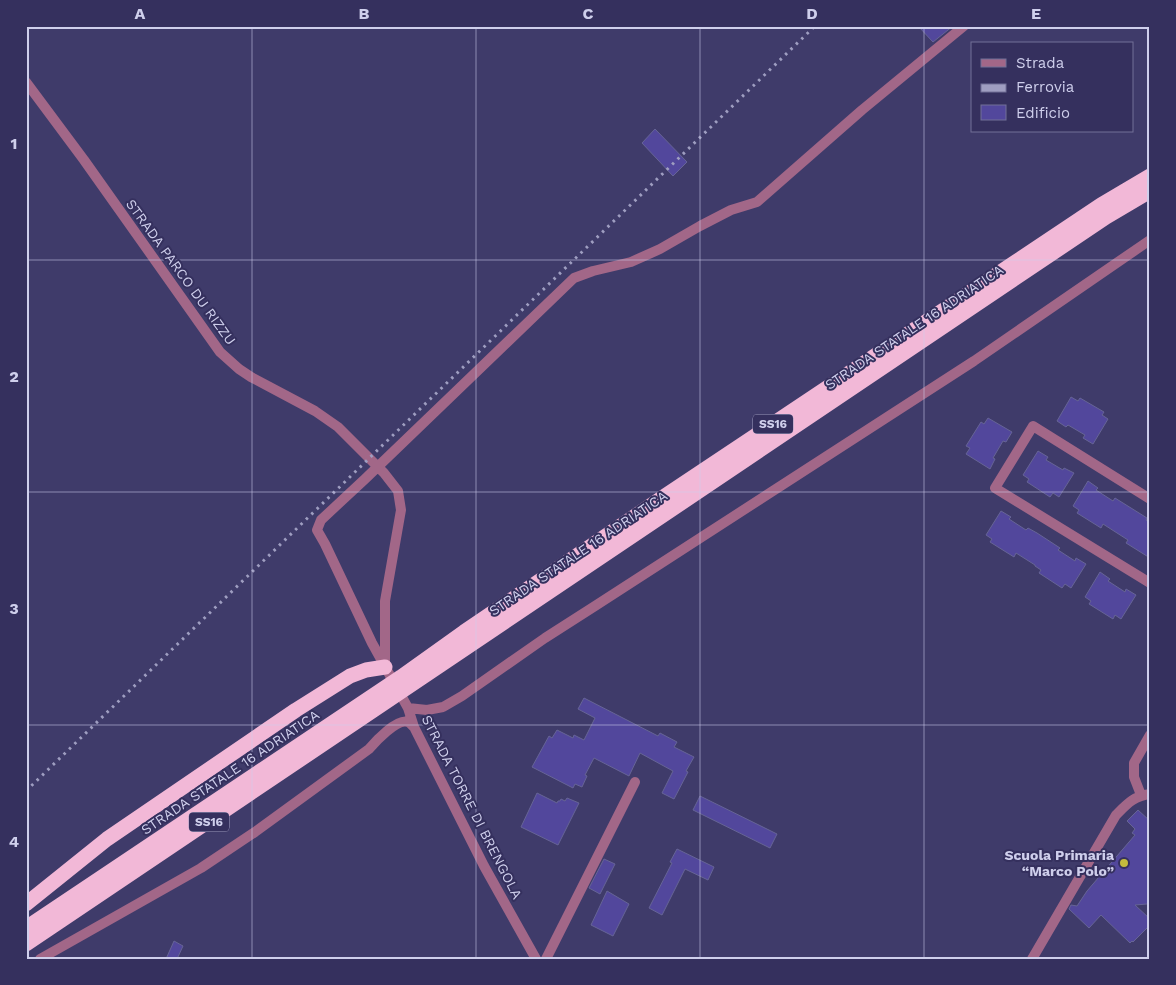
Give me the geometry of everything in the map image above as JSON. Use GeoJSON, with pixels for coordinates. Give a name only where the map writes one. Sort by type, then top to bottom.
{"type":"FeatureCollection","features":[{"type":"Feature","properties":{"kind":"highway","name":"STRADA STATALE 16 ADRIATICA"},"geometry":{"type":"LineString","coordinates":[[405,682],[464,632],[1101,206],[1150,176]]}},
{"type":"Feature","properties":{"kind":"highway","name":"STRADA STATALE 16 ADRIATICA"},"geometry":{"type":"LineString","coordinates":[[26,928],[405,682],[1106,217],[1150,191]]}},
{"type":"Feature","properties":{"kind":"highway"},"geometry":{"type":"LineString","coordinates":[[26,904],[107,839],[296,710],[350,676],[366,670],[385,667]]}},
{"type":"Feature","properties":{"kind":"highway","name":"STRADA STATALE 16 ADRIATICA"},"geometry":{"type":"LineString","coordinates":[[26,944],[388,693]]}},
{"type":"Feature","properties":{"kind":"street","name":"STRADA TORRE DI BRENGOLA"},"geometry":{"type":"LineString","coordinates":[[536,959],[484,866],[414,728],[408,708],[350,598],[317,530],[321,520],[574,278],[593,271],[631,262],[731,210],[756,202],[862,110],[964,26]]}},
{"type":"Feature","properties":{"kind":"street","name":"STRADA PARCO DU RIZZU"},"geometry":{"type":"LineString","coordinates":[[26,82],[84,160],[220,352],[251,377],[326,418],[338,427],[384,473],[398,491],[401,510],[385,601],[385,667]]}},
{"type":"Feature","properties":{"kind":"street"},"geometry":{"type":"LineString","coordinates":[[408,708],[427,710],[443,707],[462,696],[562,628],[974,361],[1150,240]]}},
{"type":"Feature","properties":{"kind":"street"},"geometry":{"type":"LineString","coordinates":[[1150,499],[1033,426],[995,488],[1150,583]]}},
{"type":"Feature","properties":{"kind":"street"},"geometry":{"type":"LineString","coordinates":[[40,959],[231,849],[369,749],[380,737],[396,725],[408,722],[414,728]]}},
{"type":"Feature","properties":{"kind":"street"},"geometry":{"type":"LineString","coordinates":[[1032,959],[1116,815],[1128,803],[1145,794],[1134,777],[1134,763],[1150,735]]}},
{"type":"Feature","properties":{"kind":"street"},"geometry":{"type":"LineString","coordinates":[[546,959],[635,782]]}},
{"type":"Feature","properties":{"kind":"building"},"geometry":{"type":"Polygon","coordinates":[[[918,26],[953,26],[933,42],[918,26]]]}},
{"type":"Feature","properties":{"kind":"building"},"geometry":{"type":"Polygon","coordinates":[[[655,129],[687,162],[673,176],[642,143],[655,129]]]}},
{"type":"Feature","properties":{"kind":"building"},"geometry":{"type":"Polygon","coordinates":[[[1071,397],[1078,401],[1080,398],[1104,412],[1102,415],[1108,419],[1093,444],[1083,438],[1085,435],[1057,421],[1071,397]]]}},
{"type":"Feature","properties":{"kind":"building"},"geometry":{"type":"Polygon","coordinates":[[[988,418],[1012,432],[1006,442],[1003,441],[993,458],[995,459],[990,469],[966,454],[970,448],[966,446],[981,422],[984,424],[988,418]]]}},
{"type":"Feature","properties":{"kind":"building"},"geometry":{"type":"Polygon","coordinates":[[[1038,451],[1048,457],[1046,460],[1063,470],[1064,468],[1074,473],[1059,497],[1053,493],[1050,497],[1027,482],[1029,479],[1023,475],[1038,451]]]}},
{"type":"Feature","properties":{"kind":"building"},"geometry":{"type":"Polygon","coordinates":[[[1088,481],[1098,488],[1096,490],[1113,501],[1115,498],[1147,518],[1146,520],[1150,523],[1150,558],[1126,543],[1128,540],[1103,524],[1101,528],[1077,513],[1079,510],[1073,506],[1088,481]]]}},
{"type":"Feature","properties":{"kind":"building"},"geometry":{"type":"Polygon","coordinates":[[[1001,511],[1011,517],[1009,519],[1026,530],[1028,528],[1060,548],[1058,550],[1075,561],[1076,558],[1086,564],[1071,588],[1065,584],[1062,588],[1039,573],[1041,570],[1035,565],[1016,553],[1014,557],[990,542],[992,539],[986,535],[1001,511]]]}},
{"type":"Feature","properties":{"kind":"building"},"geometry":{"type":"Polygon","coordinates":[[[1100,572],[1110,579],[1108,581],[1125,592],[1126,589],[1136,595],[1121,619],[1115,615],[1113,619],[1089,604],[1091,601],[1085,597],[1100,572]]]}},
{"type":"Feature","properties":{"kind":"building"},"geometry":{"type":"Polygon","coordinates":[[[584,698],[658,736],[660,733],[677,742],[674,747],[694,757],[674,799],[662,793],[673,771],[640,753],[629,776],[594,758],[585,775],[587,776],[582,787],[575,784],[573,788],[532,767],[549,736],[552,738],[557,730],[573,738],[574,735],[584,740],[595,718],[578,709],[584,698]]]}},
{"type":"Feature","properties":{"kind":"building"},"geometry":{"type":"Polygon","coordinates":[[[537,793],[557,803],[561,799],[565,801],[567,798],[579,803],[558,845],[521,827],[537,793]]]}},
{"type":"Feature","properties":{"kind":"building"},"geometry":{"type":"Polygon","coordinates":[[[700,796],[777,834],[770,848],[693,810],[700,796]]]}},
{"type":"Feature","properties":{"kind":"building","name":"Scuola Primaria “Marco Polo”"},"geometry":{"type":"Polygon","coordinates":[[[1138,810],[1150,821],[1150,901],[1147,904],[1135,905],[1150,919],[1150,925],[1130,943],[1101,915],[1089,928],[1069,909],[1071,905],[1077,906],[1087,891],[1135,835],[1132,833],[1135,829],[1127,821],[1138,810]]]}},
{"type":"Feature","properties":{"kind":"building"},"geometry":{"type":"Polygon","coordinates":[[[677,849],[714,867],[708,880],[685,869],[662,915],[649,908],[677,849]]]}},
{"type":"Feature","properties":{"kind":"building"},"geometry":{"type":"Polygon","coordinates":[[[604,859],[615,864],[600,894],[589,888],[604,859]]]}},
{"type":"Feature","properties":{"kind":"building"},"geometry":{"type":"Polygon","coordinates":[[[607,891],[629,904],[613,936],[591,925],[607,891]]]}},
{"type":"Feature","properties":{"kind":"building"},"geometry":{"type":"Polygon","coordinates":[[[174,941],[183,946],[177,959],[166,959],[174,941]]]}},
{"type":"Feature","properties":{"kind":"railway"},"geometry":{"type":"LineString","coordinates":[[26,791],[815,26]]}},
{"type":"Feature","properties":{"kind":"place","name":"Scuola Primaria “Marco Polo”"},"geometry":{"type":"Point","coordinates":[1124,863]}}]}
